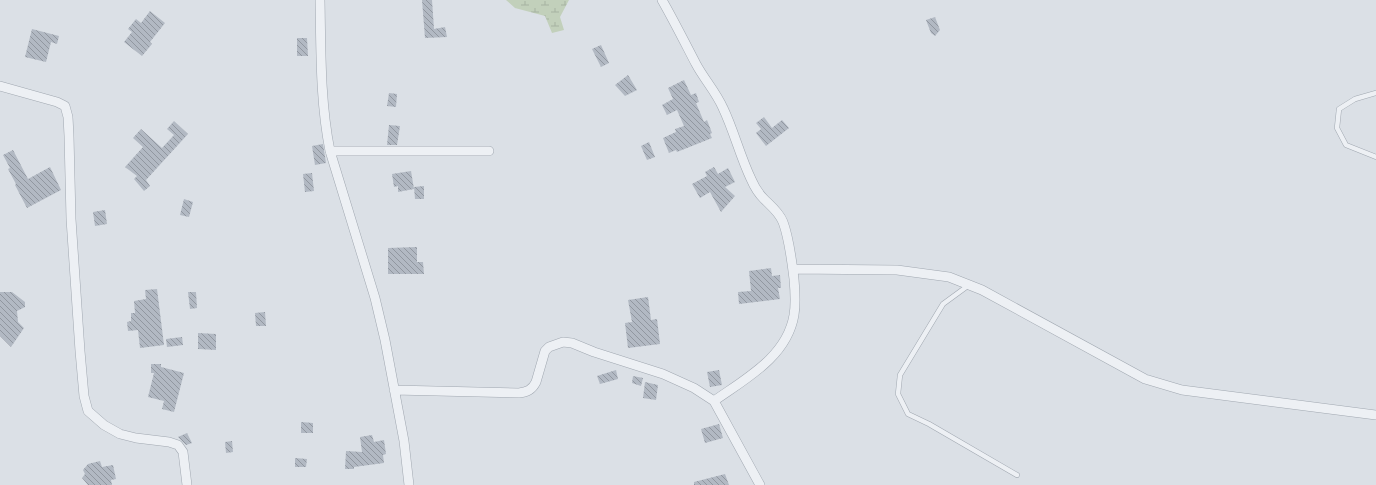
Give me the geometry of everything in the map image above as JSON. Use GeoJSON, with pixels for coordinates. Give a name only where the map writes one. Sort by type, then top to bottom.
{"type":"FeatureCollection","features":[{"type":"Feature","properties":{"kind":"street"},"geometry":{"type":"LineString","coordinates":[[320,0],[323,108],[325,126],[330,151],[375,298],[385,340],[404,442],[409,485]]}},
{"type":"Feature","properties":{"kind":"street"},"geometry":{"type":"LineString","coordinates":[[662,0],[673,18],[697,66],[722,106],[741,156],[757,190],[772,206],[783,222],[793,269],[795,294],[794,316],[783,344],[774,356],[748,378],[714,401]]}},
{"type":"Feature","properties":{"kind":"street"},"geometry":{"type":"LineString","coordinates":[[0,86],[57,102],[65,106],[68,117],[71,219],[80,351],[84,396],[88,411],[104,425],[120,434],[136,438],[169,442],[178,445],[183,452],[187,485]]}},
{"type":"Feature","properties":{"kind":"street"},"geometry":{"type":"LineString","coordinates":[[330,151],[489,150]]}},
{"type":"Feature","properties":{"kind":"street"},"geometry":{"type":"LineString","coordinates":[[793,269],[896,270],[949,277],[982,290],[1145,379],[1182,390],[1375,412]]}},
{"type":"Feature","properties":{"kind":"street"},"geometry":{"type":"LineString","coordinates":[[394,390],[526,392],[534,387],[545,351],[549,347],[563,342],[572,343],[594,352],[663,374],[694,388],[714,401],[760,485]]}},
{"type":"Feature","properties":{"kind":"lane"},"geometry":{"type":"LineString","coordinates":[[1376,93],[1355,99],[1339,109],[1337,128],[1346,145],[1376,157]]}},
{"type":"Feature","properties":{"kind":"lane"},"geometry":{"type":"LineString","coordinates":[[969,284],[943,304],[900,375],[898,394],[908,414],[1017,475]]}},
{"type":"Feature","properties":{"kind":"green space"},"geometry":{"type":"Polygon","coordinates":[[[506,0],[569,0],[560,17],[564,30],[552,33],[545,16],[515,8],[506,0]]]}},
{"type":"Feature","properties":{"kind":"building"},"geometry":{"type":"Polygon","coordinates":[[[422,0],[432,0],[434,29],[445,27],[447,37],[425,38],[422,0]]]}},
{"type":"Feature","properties":{"kind":"building"},"geometry":{"type":"Polygon","coordinates":[[[150,11],[165,23],[150,42],[152,44],[142,56],[124,42],[132,32],[128,29],[136,19],[141,23],[150,11]]]}},
{"type":"Feature","properties":{"kind":"building"},"geometry":{"type":"Polygon","coordinates":[[[935,17],[940,30],[935,36],[931,33],[926,20],[935,17]]]}},
{"type":"Feature","properties":{"kind":"building"},"geometry":{"type":"Polygon","coordinates":[[[32,29],[59,36],[57,44],[51,42],[46,62],[25,57],[32,29]]]}},
{"type":"Feature","properties":{"kind":"building"},"geometry":{"type":"Polygon","coordinates":[[[297,38],[307,38],[308,56],[297,56],[297,38]]]}},
{"type":"Feature","properties":{"kind":"building"},"geometry":{"type":"Polygon","coordinates":[[[601,45],[609,63],[601,67],[592,49],[601,45]]]}},
{"type":"Feature","properties":{"kind":"building"},"geometry":{"type":"Polygon","coordinates":[[[628,75],[637,90],[625,96],[615,85],[628,75]]]}},
{"type":"Feature","properties":{"kind":"building"},"geometry":{"type":"Polygon","coordinates":[[[684,80],[691,95],[696,93],[699,102],[696,103],[704,122],[707,120],[712,133],[710,134],[712,138],[677,152],[676,150],[669,153],[663,138],[676,132],[675,129],[684,126],[677,110],[667,115],[662,105],[673,99],[668,88],[684,80]]]}},
{"type":"Feature","properties":{"kind":"building"},"geometry":{"type":"Polygon","coordinates":[[[389,93],[397,94],[396,107],[387,106],[389,93]]]}},
{"type":"Feature","properties":{"kind":"building"},"geometry":{"type":"Polygon","coordinates":[[[764,117],[772,128],[782,120],[789,128],[766,146],[756,133],[761,129],[756,123],[764,117]]]}},
{"type":"Feature","properties":{"kind":"building"},"geometry":{"type":"Polygon","coordinates":[[[174,121],[188,134],[146,180],[150,186],[144,191],[134,179],[137,176],[125,167],[143,147],[133,138],[141,129],[162,148],[174,135],[167,129],[174,121]]]}},
{"type":"Feature","properties":{"kind":"building"},"geometry":{"type":"Polygon","coordinates":[[[389,125],[400,126],[397,145],[387,145],[389,125]]]}},
{"type":"Feature","properties":{"kind":"building"},"geometry":{"type":"Polygon","coordinates":[[[649,142],[655,157],[647,160],[641,146],[649,142]]]}},
{"type":"Feature","properties":{"kind":"building"},"geometry":{"type":"Polygon","coordinates":[[[323,144],[326,163],[315,165],[312,146],[323,144]]]}},
{"type":"Feature","properties":{"kind":"building"},"geometry":{"type":"Polygon","coordinates":[[[13,150],[28,179],[50,167],[61,190],[27,208],[15,185],[16,184],[8,169],[10,168],[3,155],[13,150]]]}},
{"type":"Feature","properties":{"kind":"building"},"geometry":{"type":"Polygon","coordinates":[[[714,167],[718,174],[728,168],[735,182],[725,187],[735,196],[721,212],[710,192],[700,198],[692,184],[707,176],[705,172],[714,167]]]}},
{"type":"Feature","properties":{"kind":"building"},"geometry":{"type":"Polygon","coordinates":[[[411,171],[414,189],[398,192],[398,186],[394,187],[392,174],[411,171]]]}},
{"type":"Feature","properties":{"kind":"building"},"geometry":{"type":"Polygon","coordinates":[[[312,173],[314,191],[305,192],[303,174],[312,173]]]}},
{"type":"Feature","properties":{"kind":"building"},"geometry":{"type":"Polygon","coordinates":[[[424,186],[424,199],[415,199],[414,187],[424,186]]]}},
{"type":"Feature","properties":{"kind":"building"},"geometry":{"type":"Polygon","coordinates":[[[184,199],[193,202],[189,217],[180,215],[184,199]]]}},
{"type":"Feature","properties":{"kind":"building"},"geometry":{"type":"Polygon","coordinates":[[[105,210],[107,224],[95,226],[93,212],[105,210]]]}},
{"type":"Feature","properties":{"kind":"building"},"geometry":{"type":"Polygon","coordinates":[[[417,247],[417,262],[423,262],[424,274],[388,274],[388,248],[417,247]]]}},
{"type":"Feature","properties":{"kind":"building"},"geometry":{"type":"Polygon","coordinates":[[[771,268],[772,276],[780,275],[781,288],[778,288],[780,299],[739,304],[738,292],[751,291],[749,271],[771,268]]]}},
{"type":"Feature","properties":{"kind":"building"},"geometry":{"type":"Polygon","coordinates":[[[157,289],[164,345],[140,348],[138,330],[128,331],[127,322],[131,321],[131,313],[135,313],[134,301],[146,299],[145,290],[157,289]]]}},
{"type":"Feature","properties":{"kind":"building"},"geometry":{"type":"Polygon","coordinates":[[[0,292],[12,292],[25,302],[25,307],[17,311],[18,322],[24,328],[11,347],[0,336],[0,292]]]}},
{"type":"Feature","properties":{"kind":"building"},"geometry":{"type":"Polygon","coordinates":[[[188,292],[196,292],[197,308],[190,309],[188,292]]]}},
{"type":"Feature","properties":{"kind":"building"},"geometry":{"type":"Polygon","coordinates":[[[648,297],[651,320],[657,319],[660,344],[628,348],[625,323],[632,322],[628,300],[648,297]]]}},
{"type":"Feature","properties":{"kind":"building"},"geometry":{"type":"Polygon","coordinates":[[[265,312],[266,326],[256,326],[255,313],[265,312]]]}},
{"type":"Feature","properties":{"kind":"building"},"geometry":{"type":"Polygon","coordinates":[[[198,333],[216,334],[216,350],[198,349],[198,333]]]}},
{"type":"Feature","properties":{"kind":"building"},"geometry":{"type":"Polygon","coordinates":[[[182,337],[183,345],[167,347],[166,339],[182,337]]]}},
{"type":"Feature","properties":{"kind":"building"},"geometry":{"type":"Polygon","coordinates":[[[151,364],[161,364],[161,367],[184,373],[174,412],[162,409],[164,401],[148,397],[154,373],[151,373],[151,364]]]}},
{"type":"Feature","properties":{"kind":"building"},"geometry":{"type":"Polygon","coordinates":[[[616,370],[618,379],[600,384],[597,376],[616,370]]]}},
{"type":"Feature","properties":{"kind":"building"},"geometry":{"type":"Polygon","coordinates":[[[719,370],[722,385],[710,387],[707,372],[719,370]]]}},
{"type":"Feature","properties":{"kind":"building"},"geometry":{"type":"Polygon","coordinates":[[[633,376],[643,378],[641,386],[632,383],[633,376]]]}},
{"type":"Feature","properties":{"kind":"building"},"geometry":{"type":"Polygon","coordinates":[[[645,382],[658,385],[656,400],[643,398],[645,382]]]}},
{"type":"Feature","properties":{"kind":"building"},"geometry":{"type":"Polygon","coordinates":[[[301,422],[313,423],[313,433],[301,433],[301,422]]]}},
{"type":"Feature","properties":{"kind":"building"},"geometry":{"type":"Polygon","coordinates":[[[719,424],[723,438],[705,443],[701,429],[719,424]]]}},
{"type":"Feature","properties":{"kind":"building"},"geometry":{"type":"Polygon","coordinates":[[[187,433],[192,443],[186,445],[178,437],[187,433]]]}},
{"type":"Feature","properties":{"kind":"building"},"geometry":{"type":"Polygon","coordinates":[[[372,435],[374,442],[384,440],[386,454],[383,455],[384,463],[354,467],[354,469],[345,469],[346,451],[362,452],[360,437],[372,435]]]}},
{"type":"Feature","properties":{"kind":"building"},"geometry":{"type":"Polygon","coordinates":[[[232,441],[233,452],[226,453],[225,442],[232,441]]]}},
{"type":"Feature","properties":{"kind":"building"},"geometry":{"type":"Polygon","coordinates":[[[295,458],[307,459],[306,467],[295,467],[295,458]]]}},
{"type":"Feature","properties":{"kind":"building"},"geometry":{"type":"Polygon","coordinates":[[[100,461],[102,467],[113,465],[116,479],[111,480],[112,485],[88,485],[82,478],[85,474],[83,470],[88,464],[100,461]]]}},
{"type":"Feature","properties":{"kind":"building"},"geometry":{"type":"Polygon","coordinates":[[[725,474],[729,485],[694,485],[694,482],[725,474]]]}}]}
